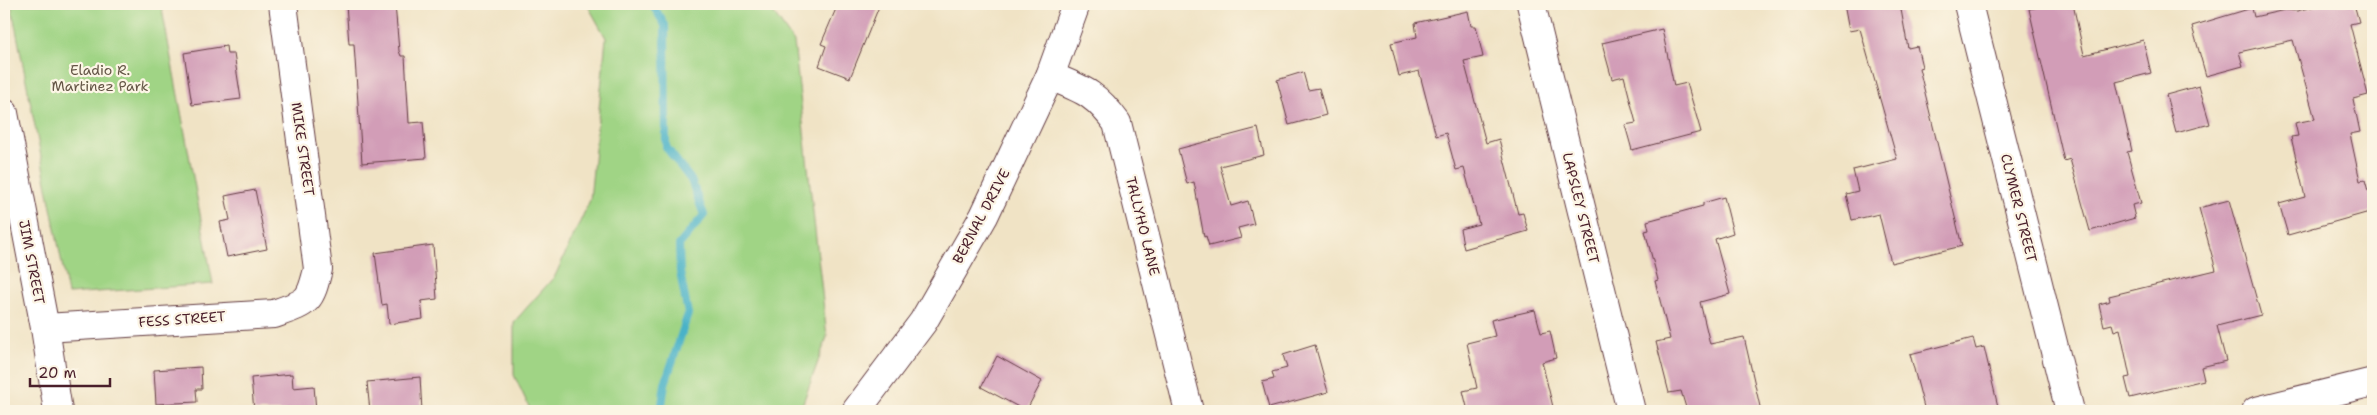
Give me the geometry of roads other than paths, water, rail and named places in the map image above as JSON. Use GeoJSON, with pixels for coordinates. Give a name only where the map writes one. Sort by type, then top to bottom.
{"type":"FeatureCollection","features":[{"type":"Feature","properties":{"kind":"street","name":"MIKE STREET"},"geometry":{"type":"LineString","coordinates":[[283,4],[318,268],[312,293]]}},
{"type":"Feature","properties":{"kind":"street","name":"BERNAL DRIVE"},"geometry":{"type":"LineString","coordinates":[[856,411],[923,322],[984,216],[1050,76],[1076,4]]}},
{"type":"Feature","properties":{"kind":"street","name":"LAPSLEY STREET"},"geometry":{"type":"LineString","coordinates":[[1530,4],[1631,411]]}},
{"type":"Feature","properties":{"kind":"street","name":"CLYMER STREET"},"geometry":{"type":"LineString","coordinates":[[1968,4],[2070,411]]}},
{"type":"Feature","properties":{"kind":"street","name":"TALLYHO LANE"},"geometry":{"type":"LineString","coordinates":[[1050,76],[1081,89],[1101,102],[1118,123],[1189,411]]}},
{"type":"Feature","properties":{"kind":"street","name":"JIM STREET"},"geometry":{"type":"LineString","coordinates":[[4,113],[45,328],[58,411]]}},
{"type":"Feature","properties":{"kind":"street","name":"FESS STREET"},"geometry":{"type":"LineString","coordinates":[[45,328],[274,314],[299,305],[312,293]]}},
{"type":"Feature","properties":{"kind":"street"},"geometry":{"type":"LineString","coordinates":[[2256,411],[2373,382]]}},
{"type":"Feature","properties":{"kind":"waterway"},"geometry":{"type":"LineString","coordinates":[[652,4],[665,25],[666,147],[691,180],[704,215],[679,245],[680,272],[688,314],[665,384],[661,411]]}},
{"type":"Feature","properties":{"kind":"park label","name":"Eladio R. Martinez Park"},"geometry":{"type":"Point","coordinates":[100,78]}}]}
